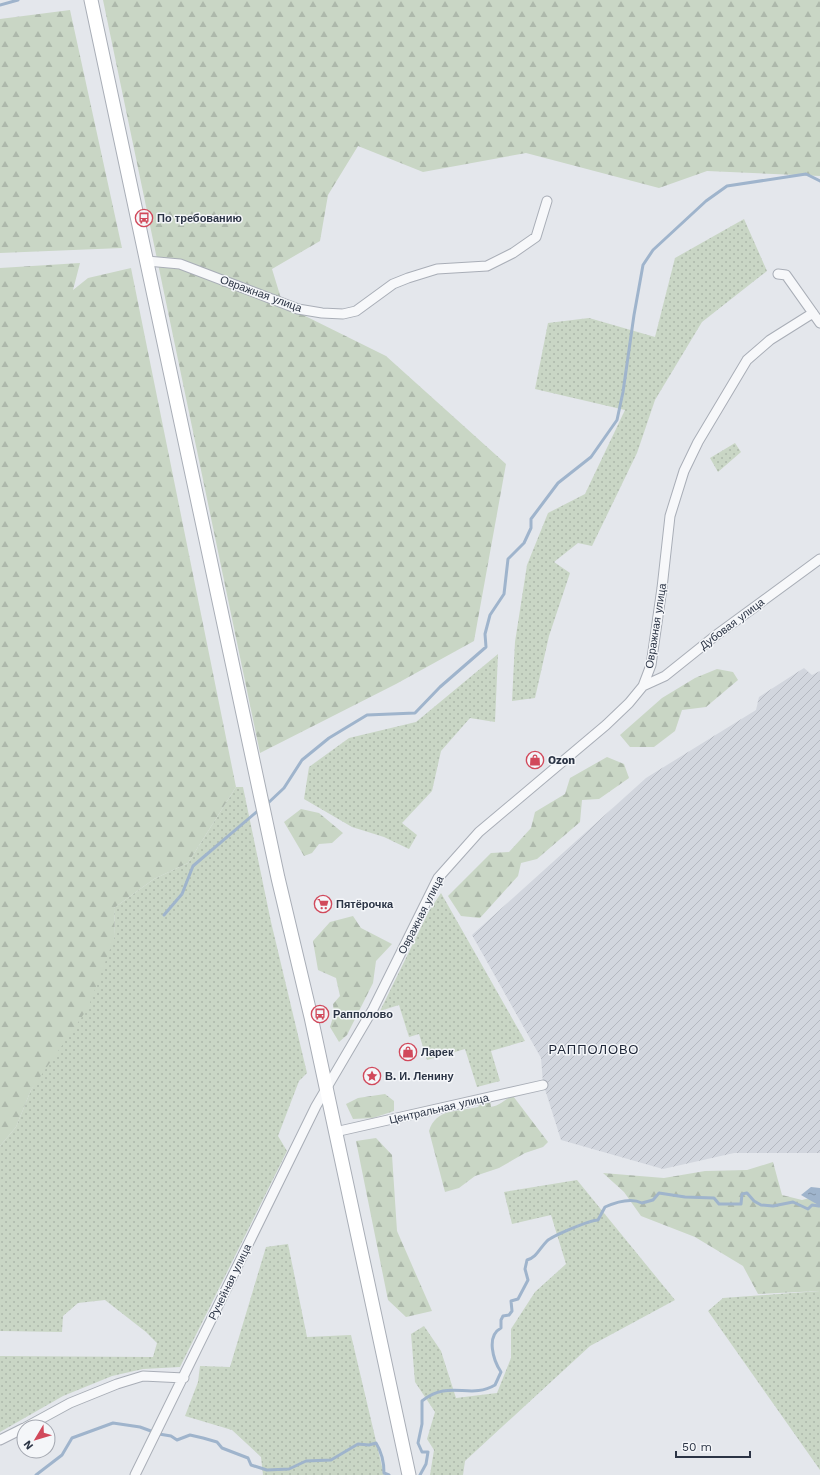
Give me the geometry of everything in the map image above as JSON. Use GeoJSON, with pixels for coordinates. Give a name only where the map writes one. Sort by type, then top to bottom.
{"type":"FeatureCollection","features":[{"type":"Feature","properties":{"kind":"main road"},"geometry":{"type":"LineString","coordinates":[[91,0],[148,261],[278,878],[326,1089],[409,1475]]}},
{"type":"Feature","properties":{"kind":"street","name":"Овражная улица"},"geometry":{"type":"LineString","coordinates":[[148,261],[180,264],[298,309],[322,313],[343,314],[356,311],[393,284],[408,278],[437,269],[487,266],[513,253],[536,238],[547,201]]}},
{"type":"Feature","properties":{"kind":"street"},"geometry":{"type":"LineString","coordinates":[[778,274],[786,275],[820,323]]}},
{"type":"Feature","properties":{"kind":"street","name":"Овражная улица"},"geometry":{"type":"LineString","coordinates":[[326,1089],[376,1003],[438,878],[448,864],[479,832],[606,725],[644,686],[651,665],[670,516],[684,471],[698,442],[747,360],[770,340],[813,313]]}},
{"type":"Feature","properties":{"kind":"street","name":"Дубовая улица"},"geometry":{"type":"LineString","coordinates":[[644,686],[665,676],[715,636],[820,559]]}},
{"type":"Feature","properties":{"kind":"street","name":"Центральная улица"},"geometry":{"type":"LineString","coordinates":[[335,1132],[543,1085]]}},
{"type":"Feature","properties":{"kind":"street","name":"Ручейная улица"},"geometry":{"type":"LineString","coordinates":[[136,1475],[312,1113],[326,1089]]}},
{"type":"Feature","properties":{"kind":"street"},"geometry":{"type":"LineString","coordinates":[[41,1419],[70,1403],[117,1384],[143,1376],[184,1378]]}},
{"type":"Feature","properties":{"kind":"street"},"geometry":{"type":"LineString","coordinates":[[0,1440],[16,1432]]}},
{"type":"Feature","properties":{"kind":"shaded area"},"geometry":{"type":"Polygon","coordinates":[[[804,668],[812,675],[820,671],[820,1153],[734,1153],[663,1169],[561,1140],[543,1083],[541,1058],[472,935],[646,778],[756,710],[759,697],[804,668]]]}},
{"type":"Feature","properties":{"kind":"green space"},"geometry":{"type":"Polygon","coordinates":[[[103,0],[820,0],[820,176],[707,171],[659,188],[526,153],[423,172],[358,146],[328,195],[320,241],[272,269],[283,305],[386,356],[506,464],[474,641],[396,684],[260,753],[103,0]]]}},
{"type":"Feature","properties":{"kind":"green space"},"geometry":{"type":"Polygon","coordinates":[[[70,10],[122,248],[0,253],[0,19],[70,10]]]}},
{"type":"Feature","properties":{"kind":"green space"},"geometry":{"type":"Polygon","coordinates":[[[744,219],[767,271],[702,322],[655,400],[637,453],[592,546],[578,543],[554,562],[570,573],[549,636],[535,698],[512,701],[515,642],[527,565],[548,513],[585,494],[625,410],[535,389],[548,323],[589,318],[655,337],[675,258],[744,219]]]}},
{"type":"Feature","properties":{"kind":"green space"},"geometry":{"type":"Polygon","coordinates":[[[80,263],[73,290],[88,278],[131,268],[236,787],[188,863],[154,879],[114,908],[115,936],[88,1008],[31,1090],[16,1127],[0,1146],[0,268],[80,263]]]}},
{"type":"Feature","properties":{"kind":"green space"},"geometry":{"type":"Polygon","coordinates":[[[735,443],[741,452],[718,472],[710,458],[735,443]]]}},
{"type":"Feature","properties":{"kind":"green space"},"geometry":{"type":"Polygon","coordinates":[[[498,654],[495,722],[470,718],[441,751],[432,791],[402,823],[417,835],[409,849],[384,837],[352,827],[304,799],[309,767],[349,738],[416,722],[498,654]]]}},
{"type":"Feature","properties":{"kind":"green space"},"geometry":{"type":"Polygon","coordinates":[[[717,669],[733,672],[738,680],[706,707],[682,710],[675,731],[654,747],[630,747],[620,735],[662,698],[695,678],[717,669]]]}},
{"type":"Feature","properties":{"kind":"green space"},"geometry":{"type":"Polygon","coordinates":[[[607,757],[624,764],[629,778],[599,799],[582,800],[580,822],[537,859],[521,863],[518,876],[480,918],[461,916],[448,896],[491,853],[509,852],[531,828],[535,812],[565,794],[570,778],[607,757]]]}},
{"type":"Feature","properties":{"kind":"green space"},"geometry":{"type":"Polygon","coordinates":[[[236,787],[243,787],[271,922],[307,1073],[299,1081],[278,1136],[287,1151],[180,1367],[143,1369],[112,1376],[63,1396],[23,1419],[16,1419],[16,1423],[0,1432],[0,1356],[153,1357],[157,1343],[146,1332],[105,1300],[78,1303],[63,1316],[62,1332],[0,1331],[0,1146],[16,1127],[31,1090],[115,936],[114,908],[154,879],[188,863],[236,787]]]}},
{"type":"Feature","properties":{"kind":"green space"},"geometry":{"type":"Polygon","coordinates":[[[301,809],[319,813],[343,833],[332,843],[319,844],[312,853],[304,856],[284,822],[301,809]]]}},
{"type":"Feature","properties":{"kind":"green space"},"geometry":{"type":"Polygon","coordinates":[[[441,893],[525,1041],[491,1051],[500,1081],[477,1087],[465,1049],[427,1060],[419,1034],[409,1037],[399,1005],[380,1011],[429,911],[441,893]]]}},
{"type":"Feature","properties":{"kind":"green space"},"geometry":{"type":"Polygon","coordinates":[[[353,916],[361,928],[392,944],[376,961],[373,983],[347,1035],[339,1042],[330,1027],[334,1014],[333,1004],[340,996],[336,978],[318,970],[313,941],[330,922],[353,916]]]}},
{"type":"Feature","properties":{"kind":"green space"},"geometry":{"type":"Polygon","coordinates":[[[385,1094],[394,1101],[394,1111],[373,1118],[353,1119],[346,1104],[358,1098],[385,1094]]]}},
{"type":"Feature","properties":{"kind":"green space"},"geometry":{"type":"Polygon","coordinates":[[[513,1096],[548,1142],[543,1147],[525,1153],[499,1168],[475,1176],[459,1188],[445,1192],[429,1131],[432,1124],[437,1118],[449,1112],[478,1107],[481,1103],[490,1100],[491,1107],[500,1104],[513,1096]]]}},
{"type":"Feature","properties":{"kind":"green space"},"geometry":{"type":"Polygon","coordinates":[[[376,1138],[392,1155],[397,1231],[432,1311],[406,1317],[388,1300],[356,1141],[376,1138]]]}},
{"type":"Feature","properties":{"kind":"green space"},"geometry":{"type":"Polygon","coordinates":[[[773,1162],[782,1195],[802,1200],[810,1198],[820,1206],[820,1291],[758,1294],[743,1266],[695,1237],[641,1216],[624,1192],[603,1173],[664,1178],[705,1171],[747,1170],[773,1162]]]}},
{"type":"Feature","properties":{"kind":"green space"},"geometry":{"type":"Polygon","coordinates":[[[577,1180],[675,1300],[590,1346],[465,1461],[463,1475],[430,1475],[434,1450],[427,1439],[435,1412],[415,1382],[411,1334],[424,1326],[441,1351],[456,1398],[497,1393],[511,1358],[511,1329],[535,1292],[566,1264],[551,1215],[512,1224],[504,1192],[577,1180]]]}},
{"type":"Feature","properties":{"kind":"green space"},"geometry":{"type":"Polygon","coordinates":[[[288,1244],[307,1337],[351,1335],[384,1475],[263,1475],[261,1457],[232,1430],[185,1416],[198,1382],[200,1366],[230,1367],[266,1247],[288,1244]]]}},
{"type":"Feature","properties":{"kind":"green space"},"geometry":{"type":"Polygon","coordinates":[[[820,1291],[820,1470],[708,1311],[723,1298],[820,1291]]]}},
{"type":"Feature","properties":{"kind":"water"},"geometry":{"type":"Polygon","coordinates":[[[811,1187],[820,1188],[820,1206],[801,1195],[811,1187]]]}},
{"type":"Feature","properties":{"kind":"waterway"},"geometry":{"type":"LineString","coordinates":[[0,5],[18,0]]}},
{"type":"Feature","properties":{"kind":"waterway"},"geometry":{"type":"LineString","coordinates":[[266,805],[284,788],[302,760],[329,738],[367,715],[415,713],[440,687],[486,647],[485,634],[490,615],[504,594],[508,559],[524,543],[531,528],[531,519],[558,483],[591,457],[617,420],[623,392],[643,265],[653,250],[706,201],[727,186],[806,174],[820,181]]}},
{"type":"Feature","properties":{"kind":"waterway"},"geometry":{"type":"LineString","coordinates":[[164,915],[182,894],[193,866],[260,809]]}},
{"type":"Feature","properties":{"kind":"waterway"},"geometry":{"type":"LineString","coordinates":[[420,1475],[426,1464],[428,1452],[422,1452],[418,1443],[422,1424],[422,1401],[441,1391],[477,1391],[495,1385],[501,1372],[494,1355],[492,1342],[496,1332],[501,1328],[501,1320],[503,1316],[509,1315],[512,1311],[511,1301],[518,1299],[528,1280],[525,1269],[527,1260],[536,1255],[547,1241],[563,1232],[598,1220],[605,1207],[609,1205],[628,1200],[642,1203],[653,1200],[659,1193],[685,1197],[714,1198],[719,1204],[741,1204],[742,1194],[747,1193],[754,1201],[761,1205],[773,1206],[793,1202],[808,1209],[812,1205],[819,1206]]}},
{"type":"Feature","properties":{"kind":"waterway"},"geometry":{"type":"LineString","coordinates":[[36,1475],[62,1455],[72,1438],[113,1423],[140,1427],[159,1434],[171,1436],[177,1440],[190,1435],[217,1442],[222,1448],[248,1458],[251,1465],[267,1470],[289,1469],[306,1461],[331,1460],[358,1444],[369,1445],[376,1443],[382,1457],[384,1473],[389,1475]]}},
{"type":"Feature","properties":{"kind":"place","name":"По требованию"},"geometry":{"type":"Point","coordinates":[144,218]}},
{"type":"Feature","properties":{"kind":"place","name":"Ozon"},"geometry":{"type":"Point","coordinates":[535,760]}},
{"type":"Feature","properties":{"kind":"place","name":"Пятёрочка"},"geometry":{"type":"Point","coordinates":[323,904]}},
{"type":"Feature","properties":{"kind":"place","name":"Рапполово"},"geometry":{"type":"Point","coordinates":[320,1014]}},
{"type":"Feature","properties":{"kind":"place","name":"Ларек"},"geometry":{"type":"Point","coordinates":[408,1052]}},
{"type":"Feature","properties":{"kind":"place","name":"В. И. Ленину"},"geometry":{"type":"Point","coordinates":[372,1076]}},
{"type":"Feature","properties":{"kind":"district","name":"РАППОЛОВО"},"geometry":{"type":"Point","coordinates":[594,1049]}}]}
